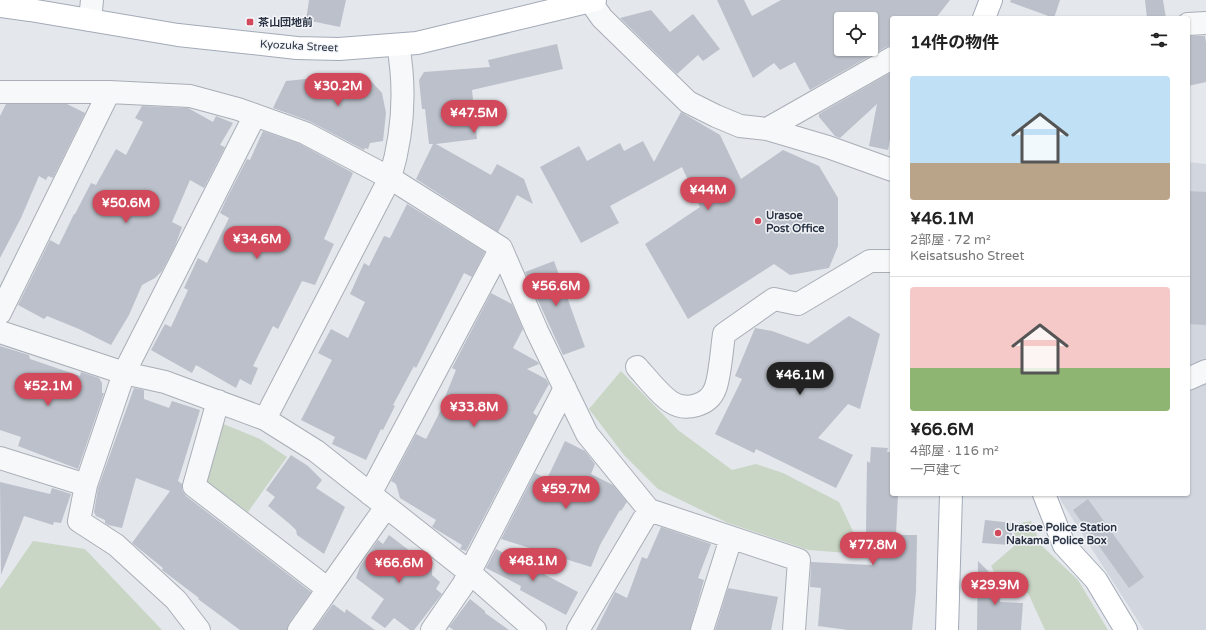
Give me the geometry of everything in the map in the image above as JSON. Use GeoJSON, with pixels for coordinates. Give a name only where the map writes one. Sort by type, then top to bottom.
{"type":"FeatureCollection","features":[{"type":"Feature","properties":{"kind":"main road"},"geometry":{"type":"LineString","coordinates":[[985,16],[991,0]]}},
{"type":"Feature","properties":{"kind":"main road","name":"Kyozuka Street"},"geometry":{"type":"LineString","coordinates":[[0,6],[91,10],[178,35],[297,48],[339,49],[398,45],[457,34],[593,1]]}},
{"type":"Feature","properties":{"kind":"main road"},"geometry":{"type":"LineString","coordinates":[[947,630],[951,496]]}},
{"type":"Feature","properties":{"kind":"main road"},"geometry":{"type":"LineString","coordinates":[[1045,496],[1064,545],[1096,580],[1126,630]]}},
{"type":"Feature","properties":{"kind":"street"},"geometry":{"type":"LineString","coordinates":[[593,1],[602,18],[688,102],[740,126],[767,129],[828,147],[890,169]]}},
{"type":"Feature","properties":{"kind":"street"},"geometry":{"type":"LineString","coordinates":[[1190,24],[1206,23]]}},
{"type":"Feature","properties":{"kind":"street"},"geometry":{"type":"LineString","coordinates":[[265,419],[390,178],[398,150],[402,122],[401,65],[398,45]]}},
{"type":"Feature","properties":{"kind":"street"},"geometry":{"type":"LineString","coordinates":[[767,129],[890,59]]}},
{"type":"Feature","properties":{"kind":"street"},"geometry":{"type":"LineString","coordinates":[[0,92],[109,92],[190,96],[255,115],[305,133],[390,178],[501,248],[537,331],[587,434],[649,510],[799,560],[794,630]]}},
{"type":"Feature","properties":{"kind":"street"},"geometry":{"type":"LineString","coordinates":[[0,313],[109,92]]}},
{"type":"Feature","properties":{"kind":"street"},"geometry":{"type":"LineString","coordinates":[[199,630],[176,600],[116,545],[79,521],[86,485],[124,373],[255,115]]}},
{"type":"Feature","properties":{"kind":"street"},"geometry":{"type":"LineString","coordinates":[[299,630],[328,588],[378,501],[501,248]]}},
{"type":"Feature","properties":{"kind":"street"},"geometry":{"type":"LineString","coordinates":[[637,367],[670,402],[682,407],[694,406],[706,401],[715,389],[724,334],[774,299],[798,304],[870,261],[890,261]]}},
{"type":"Feature","properties":{"kind":"street"},"geometry":{"type":"LineString","coordinates":[[0,332],[124,373],[165,382],[265,419],[316,451],[469,572],[535,630]]}},
{"type":"Feature","properties":{"kind":"street"},"geometry":{"type":"LineString","coordinates":[[1190,378],[1206,371]]}},
{"type":"Feature","properties":{"kind":"street"},"geometry":{"type":"LineString","coordinates":[[432,630],[463,585],[565,388]]}},
{"type":"Feature","properties":{"kind":"street"},"geometry":{"type":"LineString","coordinates":[[218,401],[194,486],[328,588]]}},
{"type":"Feature","properties":{"kind":"street"},"geometry":{"type":"LineString","coordinates":[[0,458],[86,485]]}},
{"type":"Feature","properties":{"kind":"street"},"geometry":{"type":"LineString","coordinates":[[578,630],[649,510]]}},
{"type":"Feature","properties":{"kind":"street"},"geometry":{"type":"LineString","coordinates":[[702,630],[731,538]]}},
{"type":"Feature","properties":{"kind":"shaded area"},"geometry":{"type":"Polygon","coordinates":[[[1190,162],[1206,164],[1206,630],[1144,630],[1061,501],[1060,496],[1190,496],[1190,162]]]}},
{"type":"Feature","properties":{"kind":"green space"},"geometry":{"type":"Polygon","coordinates":[[[621,371],[678,430],[732,470],[756,464],[783,473],[839,502],[862,550],[860,554],[809,550],[728,523],[658,489],[624,455],[589,409],[621,371]]]}},
{"type":"Feature","properties":{"kind":"green space"},"geometry":{"type":"Polygon","coordinates":[[[221,423],[260,439],[287,457],[248,512],[207,483],[204,474],[221,423]]]}},
{"type":"Feature","properties":{"kind":"green space"},"geometry":{"type":"Polygon","coordinates":[[[1031,521],[1041,545],[1078,580],[1108,630],[1045,630],[1028,593],[1006,593],[991,566],[1013,547],[1015,524],[1031,521]]]}},
{"type":"Feature","properties":{"kind":"green space"},"geometry":{"type":"Polygon","coordinates":[[[33,541],[85,549],[162,630],[0,630],[0,589],[33,541]]]}},
{"type":"Feature","properties":{"kind":"building"},"geometry":{"type":"Polygon","coordinates":[[[309,0],[346,0],[340,27],[306,20],[309,0]]]}},
{"type":"Feature","properties":{"kind":"building"},"geometry":{"type":"Polygon","coordinates":[[[717,0],[744,0],[752,16],[781,0],[950,0],[938,16],[890,16],[890,46],[878,52],[878,12],[834,12],[834,56],[870,56],[810,90],[795,62],[780,70],[774,63],[753,78],[717,0]]]}},
{"type":"Feature","properties":{"kind":"building"},"geometry":{"type":"Polygon","coordinates":[[[1011,0],[1060,0],[1055,16],[1048,16],[1010,2],[1011,0]]]}},
{"type":"Feature","properties":{"kind":"building"},"geometry":{"type":"Polygon","coordinates":[[[1145,0],[1163,0],[1166,16],[1147,16],[1145,0]]]}},
{"type":"Feature","properties":{"kind":"building"},"geometry":{"type":"Polygon","coordinates":[[[651,10],[670,32],[693,14],[720,49],[703,61],[698,55],[677,74],[620,18],[651,10]]]}},
{"type":"Feature","properties":{"kind":"building"},"geometry":{"type":"Polygon","coordinates":[[[1190,36],[1205,36],[1206,82],[1190,86],[1190,36]]]}},
{"type":"Feature","properties":{"kind":"building"},"geometry":{"type":"Polygon","coordinates":[[[557,44],[563,69],[472,90],[477,139],[436,144],[491,175],[497,164],[524,179],[533,204],[517,195],[498,232],[416,179],[433,144],[429,144],[425,109],[422,109],[419,80],[424,72],[490,67],[488,60],[557,44]]]}},
{"type":"Feature","properties":{"kind":"building"},"geometry":{"type":"Polygon","coordinates":[[[890,73],[890,140],[888,150],[869,146],[877,104],[840,138],[835,136],[819,117],[819,114],[890,73]]]}},
{"type":"Feature","properties":{"kind":"building"},"geometry":{"type":"Polygon","coordinates":[[[336,76],[360,77],[370,80],[382,93],[386,113],[383,141],[370,143],[368,149],[365,148],[364,150],[309,121],[273,108],[286,81],[336,76]]]}},
{"type":"Feature","properties":{"kind":"building"},"geometry":{"type":"Polygon","coordinates":[[[6,104],[67,104],[85,113],[53,178],[48,176],[46,180],[39,176],[21,218],[0,258],[0,116],[6,104]]]}},
{"type":"Feature","properties":{"kind":"building"},"geometry":{"type":"Polygon","coordinates":[[[142,106],[188,108],[213,122],[216,116],[233,123],[220,145],[225,147],[204,188],[190,180],[172,222],[182,227],[175,246],[162,271],[155,278],[142,285],[129,315],[111,345],[79,329],[47,316],[44,319],[18,305],[50,240],[59,245],[91,183],[96,185],[116,149],[126,155],[143,122],[135,118],[142,106]]]}},
{"type":"Feature","properties":{"kind":"building","name":"Urasoe Post Office"},"geometry":{"type":"Polygon","coordinates":[[[681,112],[720,135],[741,179],[783,150],[819,166],[838,198],[838,246],[829,268],[790,275],[774,264],[688,319],[645,244],[700,207],[682,167],[610,206],[619,223],[581,243],[540,167],[579,146],[587,161],[620,143],[624,151],[643,141],[654,162],[681,112]]]}},
{"type":"Feature","properties":{"kind":"building"},"geometry":{"type":"Polygon","coordinates":[[[263,131],[300,144],[353,173],[324,239],[334,244],[315,285],[302,281],[278,329],[273,326],[253,366],[258,368],[251,385],[240,379],[236,388],[196,365],[192,373],[151,350],[165,324],[171,327],[188,290],[184,288],[198,258],[207,263],[229,218],[220,213],[247,159],[250,160],[263,131]]]}},
{"type":"Feature","properties":{"kind":"building"},"geometry":{"type":"Polygon","coordinates":[[[1190,191],[1206,192],[1206,325],[1190,324],[1190,191]]]}},
{"type":"Feature","properties":{"kind":"building"},"geometry":{"type":"Polygon","coordinates":[[[407,204],[485,252],[472,277],[464,273],[416,368],[414,366],[393,405],[395,406],[383,430],[381,429],[366,460],[332,444],[335,437],[301,420],[332,360],[318,353],[331,329],[348,338],[365,302],[350,294],[364,263],[369,266],[384,236],[390,238],[407,204]]]}},
{"type":"Feature","properties":{"kind":"building"},"geometry":{"type":"Polygon","coordinates":[[[554,261],[585,347],[563,355],[525,272],[554,261]]]}},
{"type":"Feature","properties":{"kind":"building"},"geometry":{"type":"Polygon","coordinates":[[[491,293],[512,304],[523,329],[513,348],[538,362],[539,364],[527,369],[546,379],[549,384],[533,413],[537,416],[466,551],[460,549],[462,545],[432,527],[436,520],[400,498],[396,484],[391,481],[416,434],[426,439],[447,398],[445,397],[456,370],[452,368],[491,293]]]}},
{"type":"Feature","properties":{"kind":"building"},"geometry":{"type":"Polygon","coordinates":[[[849,316],[880,334],[860,409],[848,404],[818,438],[853,455],[836,488],[756,449],[754,453],[715,434],[742,379],[735,376],[755,328],[772,331],[808,344],[849,316]]]}},
{"type":"Feature","properties":{"kind":"building"},"geometry":{"type":"Polygon","coordinates":[[[0,346],[29,355],[30,359],[80,376],[81,372],[99,378],[102,383],[102,393],[104,393],[78,469],[18,446],[21,437],[0,430],[0,346]]]}},
{"type":"Feature","properties":{"kind":"building"},"geometry":{"type":"Polygon","coordinates":[[[134,388],[144,390],[144,399],[169,408],[172,401],[200,410],[178,481],[182,484],[182,490],[186,496],[311,592],[289,623],[287,630],[240,630],[162,570],[163,568],[132,543],[170,491],[136,478],[122,528],[108,525],[105,523],[105,520],[96,516],[94,512],[98,488],[134,388]]]}},
{"type":"Feature","properties":{"kind":"building"},"geometry":{"type":"Polygon","coordinates":[[[565,441],[585,451],[595,464],[591,474],[613,485],[627,502],[621,511],[620,510],[600,545],[591,567],[501,539],[535,473],[547,479],[565,441]]]}},
{"type":"Feature","properties":{"kind":"building"},"geometry":{"type":"Polygon","coordinates":[[[871,447],[888,448],[887,452],[890,452],[890,496],[898,496],[896,535],[917,535],[916,592],[912,630],[848,630],[818,626],[821,588],[810,587],[811,562],[872,565],[873,532],[866,532],[867,461],[870,463],[871,447]]]}},
{"type":"Feature","properties":{"kind":"building"},"geometry":{"type":"Polygon","coordinates":[[[291,455],[308,466],[322,480],[316,488],[345,507],[324,554],[297,535],[296,530],[291,525],[268,506],[275,497],[266,490],[291,455]]]}},
{"type":"Feature","properties":{"kind":"building"},"geometry":{"type":"Polygon","coordinates":[[[0,482],[50,494],[52,488],[71,494],[61,523],[54,522],[53,525],[24,516],[1,575],[0,482]]]}},
{"type":"Feature","properties":{"kind":"building"},"geometry":{"type":"Polygon","coordinates":[[[1088,499],[1144,577],[1129,588],[1073,510],[1088,499]]]}},
{"type":"Feature","properties":{"kind":"building","name":"Urasoe Police Station Nakama Police Box"},"geometry":{"type":"Polygon","coordinates":[[[985,520],[1013,523],[1011,545],[982,543],[985,520]]]}},
{"type":"Feature","properties":{"kind":"building"},"geometry":{"type":"Polygon","coordinates":[[[661,527],[711,544],[698,578],[704,580],[690,630],[596,630],[615,592],[627,598],[642,557],[647,559],[661,527]]]}},
{"type":"Feature","properties":{"kind":"building"},"geometry":{"type":"Polygon","coordinates":[[[389,535],[432,568],[432,575],[440,582],[436,589],[442,594],[414,630],[410,630],[394,618],[385,628],[371,618],[384,599],[356,578],[360,566],[378,540],[383,544],[389,535]]]}},
{"type":"Feature","properties":{"kind":"building"},"geometry":{"type":"Polygon","coordinates":[[[496,549],[578,592],[566,615],[520,590],[521,586],[486,568],[496,549]]]}},
{"type":"Feature","properties":{"kind":"building"},"geometry":{"type":"Polygon","coordinates":[[[978,561],[999,582],[1000,602],[1023,603],[1021,630],[977,630],[978,561]]]}},
{"type":"Feature","properties":{"kind":"building"},"geometry":{"type":"Polygon","coordinates":[[[728,588],[778,597],[771,630],[715,630],[728,588]]]}},
{"type":"Feature","properties":{"kind":"building"},"geometry":{"type":"Polygon","coordinates":[[[470,599],[485,611],[485,613],[509,630],[454,630],[449,627],[470,599]]]}},
{"type":"Feature","properties":{"kind":"building"},"geometry":{"type":"Polygon","coordinates":[[[333,604],[345,613],[346,609],[375,630],[314,630],[333,604]]]}},
{"type":"Feature","properties":{"kind":"place","name":"茶山団地前"},"geometry":{"type":"Point","coordinates":[250,22]}},
{"type":"Feature","properties":{"kind":"place","name":"Urasoe Post Office"},"geometry":{"type":"Point","coordinates":[758,221]}},
{"type":"Feature","properties":{"kind":"place","name":"Urasoe Police Station Nakama Police Box"},"geometry":{"type":"Point","coordinates":[998,533]}}]}
